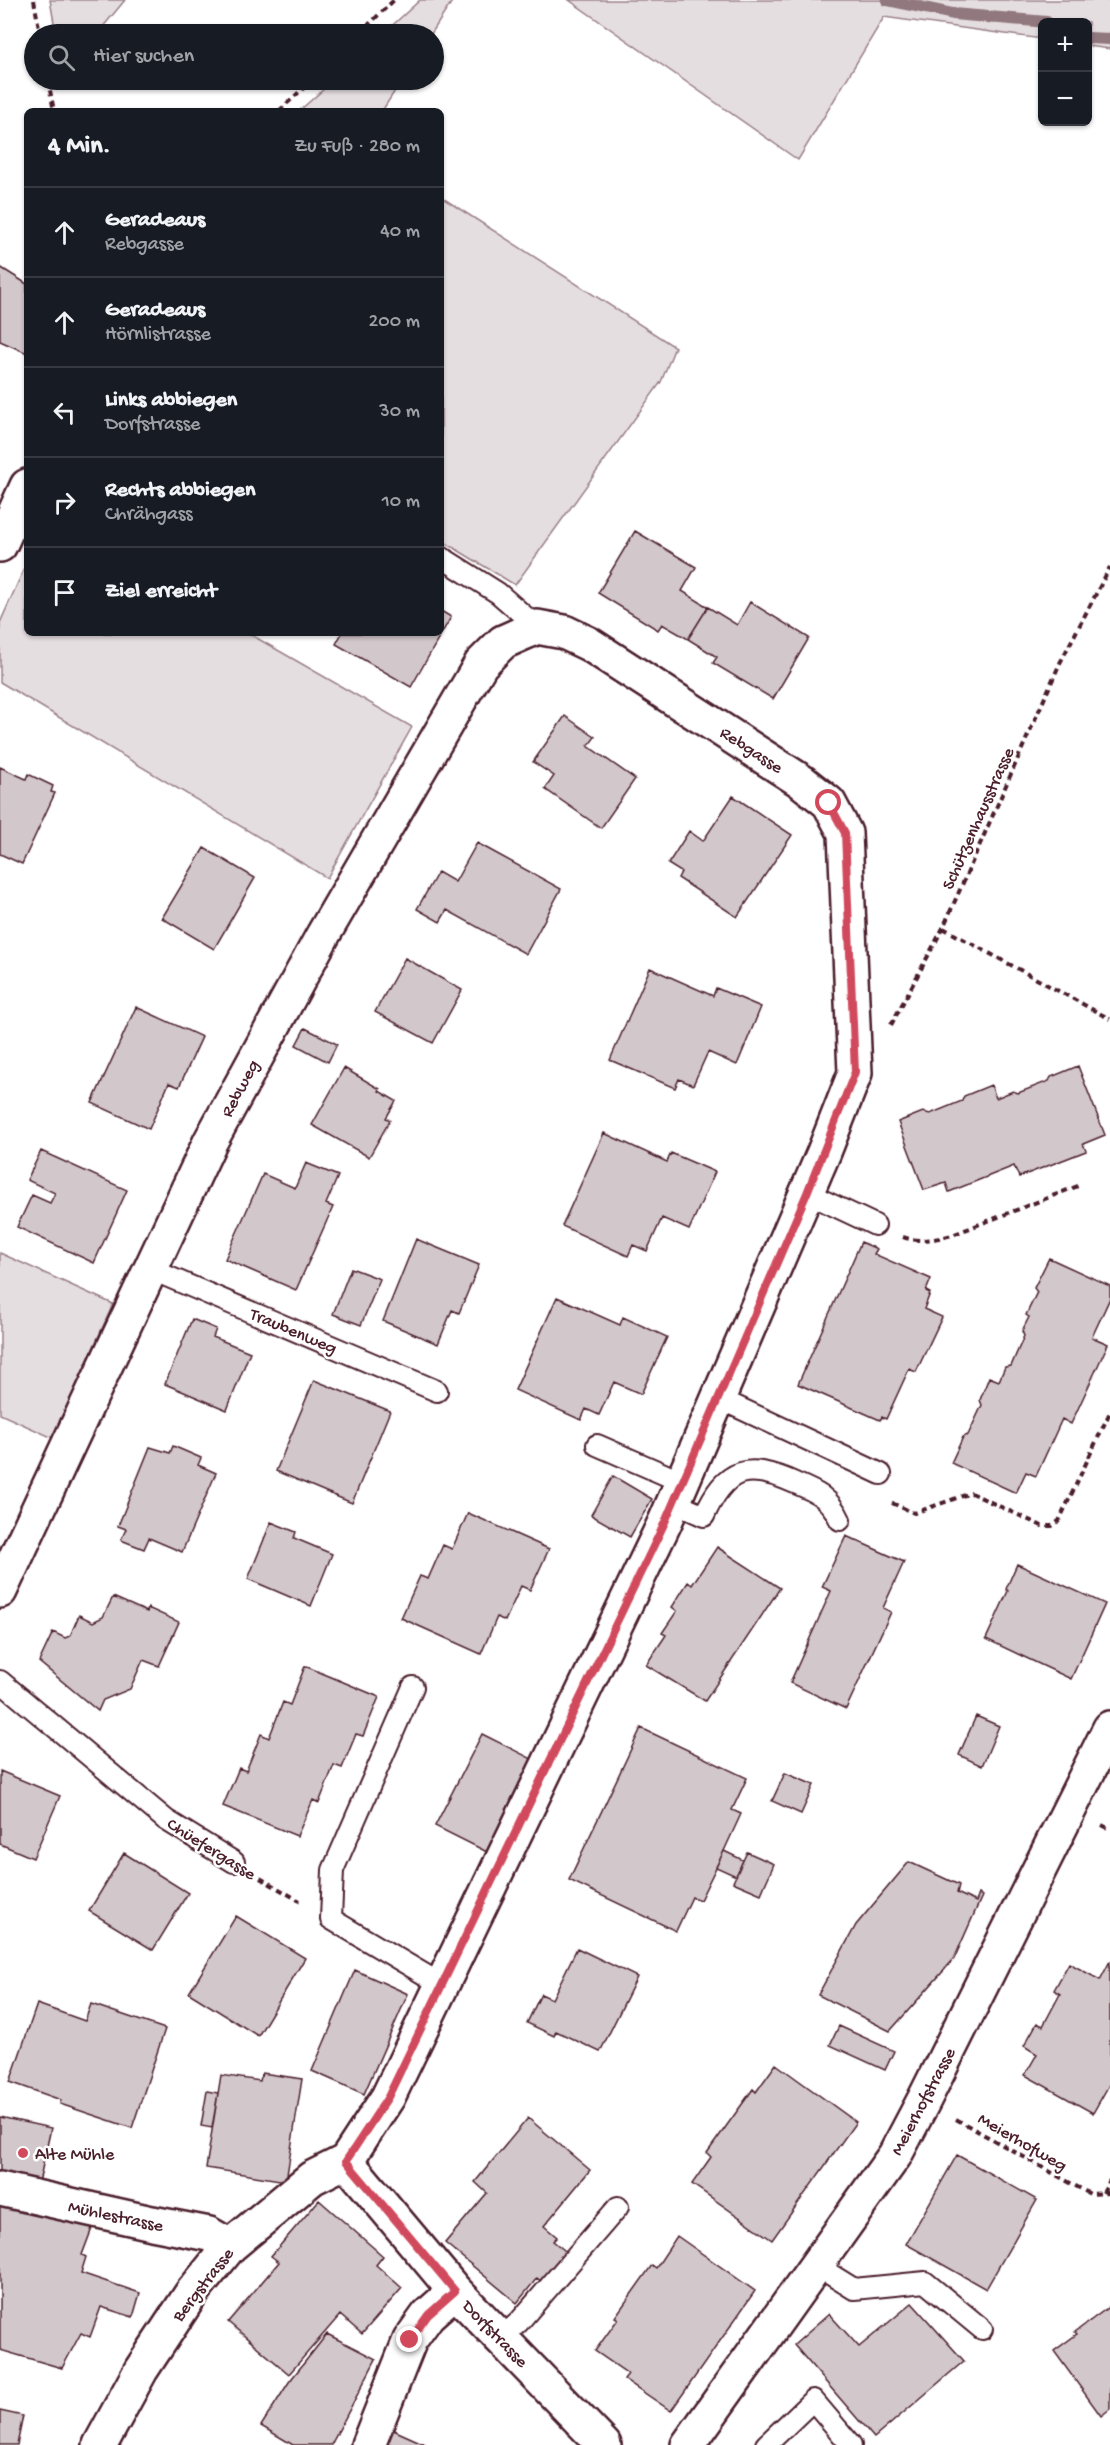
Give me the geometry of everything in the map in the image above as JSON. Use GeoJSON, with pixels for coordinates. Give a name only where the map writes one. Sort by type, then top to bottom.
{"type":"FeatureCollection","features":[{"type":"Feature","properties":{"kind":"street"},"geometry":{"type":"LineString","coordinates":[[0,545],[24,493]]}},
{"type":"Feature","properties":{"kind":"street","name":"Rebgasse"},"geometry":{"type":"LineString","coordinates":[[537,627],[564,632],[589,644],[801,781],[829,803],[845,833],[855,1072],[807,1193]]}},
{"type":"Feature","properties":{"kind":"street","name":"Rebweg"},"geometry":{"type":"LineString","coordinates":[[0,1591],[210,1142],[323,935],[481,664],[503,642],[537,627]]}},
{"type":"Feature","properties":{"kind":"street"},"geometry":{"type":"LineString","coordinates":[[346,2161],[388,2097],[444,1986],[677,1492],[807,1193]]}},
{"type":"Feature","properties":{"kind":"street","name":"Meierhofstrasse"},"geometry":{"type":"LineString","coordinates":[[688,2445],[895,2155],[1110,1728]]}},
{"type":"Feature","properties":{"kind":"street","name":"Bergstrasse"},"geometry":{"type":"LineString","coordinates":[[100,2445],[147,2360],[191,2294],[230,2246],[312,2178],[346,2161]]}},
{"type":"Feature","properties":{"kind":"street","name":"Dorfstrasse"},"geometry":{"type":"LineString","coordinates":[[346,2161],[455,2291],[604,2445]]}},
{"type":"Feature","properties":{"kind":"street","name":"Mühlestrasse"},"geometry":{"type":"LineString","coordinates":[[0,2189],[209,2234],[230,2246]]}},
{"type":"Feature","properties":{"kind":"street"},"geometry":{"type":"LineString","coordinates":[[368,2445],[410,2340],[428,2315],[455,2291]]}},
{"type":"Feature","properties":{"kind":"lane","name":"Rebgasse"},"geometry":{"type":"LineString","coordinates":[[444,559],[498,593],[537,627]]}},
{"type":"Feature","properties":{"kind":"lane"},"geometry":{"type":"LineString","coordinates":[[807,1193],[875,1224]]}},
{"type":"Feature","properties":{"kind":"lane","name":"Traubenweg"},"geometry":{"type":"LineString","coordinates":[[150,1269],[437,1391]]}},
{"type":"Feature","properties":{"kind":"lane"},"geometry":{"type":"LineString","coordinates":[[718,1398],[881,1474]]}},
{"type":"Feature","properties":{"kind":"lane"},"geometry":{"type":"LineString","coordinates":[[597,1445],[677,1492],[704,1516],[715,1492],[730,1478],[744,1471],[758,1470],[774,1473],[812,1490],[834,1507],[840,1520]]}},
{"type":"Feature","properties":{"kind":"lane","name":"Chüefergasse"},"geometry":{"type":"LineString","coordinates":[[0,1682],[166,1820],[234,1862]]}},
{"type":"Feature","properties":{"kind":"lane"},"geometry":{"type":"LineString","coordinates":[[413,1687],[333,1870],[331,1919],[444,1986]]}},
{"type":"Feature","properties":{"kind":"lane"},"geometry":{"type":"LineString","coordinates":[[501,2338],[519,2322],[618,2207]]}},
{"type":"Feature","properties":{"kind":"lane"},"geometry":{"type":"LineString","coordinates":[[817,2266],[854,2289],[925,2282],[982,2329]]}},
{"type":"Feature","properties":{"kind":"lane"},"geometry":{"type":"LineString","coordinates":[[766,2445],[813,2400],[851,2445]]}},
{"type":"Feature","properties":{"kind":"path"},"geometry":{"type":"LineString","coordinates":[[34,0],[38,24]]}},
{"type":"Feature","properties":{"kind":"path"},"geometry":{"type":"LineString","coordinates":[[369,24],[394,0]]}},
{"type":"Feature","properties":{"kind":"path"},"geometry":{"type":"LineString","coordinates":[[50,90],[53,108]]}},
{"type":"Feature","properties":{"kind":"path"},"geometry":{"type":"LineString","coordinates":[[282,108],[301,90]]}},
{"type":"Feature","properties":{"kind":"path","name":"Schützenhausstrasse"},"geometry":{"type":"LineString","coordinates":[[889,1029],[944,928],[1060,663],[1110,567]]}},
{"type":"Feature","properties":{"kind":"path"},"geometry":{"type":"LineString","coordinates":[[944,928],[1110,1019]]}},
{"type":"Feature","properties":{"kind":"path"},"geometry":{"type":"LineString","coordinates":[[875,1224],[912,1240],[931,1240],[952,1235],[1078,1186]]}},
{"type":"Feature","properties":{"kind":"path"},"geometry":{"type":"LineString","coordinates":[[882,1498],[914,1513],[971,1493],[1042,1526],[1052,1526],[1059,1521],[1110,1412]]}},
{"type":"Feature","properties":{"kind":"path","name":"Chüefergasse"},"geometry":{"type":"LineString","coordinates":[[234,1862],[331,1919]]}},
{"type":"Feature","properties":{"kind":"path","name":"Meierhofweg"},"geometry":{"type":"LineString","coordinates":[[924,2100],[1090,2194],[1110,2193]]}},
{"type":"Feature","properties":{"kind":"path"},"geometry":{"type":"LineString","coordinates":[[1102,2193],[1110,2180]]}},
{"type":"Feature","properties":{"kind":"shaded area"},"geometry":{"type":"Polygon","coordinates":[[[50,0],[125,0],[105,24],[54,24],[50,0]]]}},
{"type":"Feature","properties":{"kind":"shaded area"},"geometry":{"type":"Polygon","coordinates":[[[420,0],[453,0],[437,24],[394,24],[420,0]]]}},
{"type":"Feature","properties":{"kind":"shaded area"},"geometry":{"type":"Polygon","coordinates":[[[569,0],[1110,1],[1110,49],[1092,47],[1092,18],[1038,18],[1038,38],[884,17],[798,160],[569,0]]]}},
{"type":"Feature","properties":{"kind":"shaded area"},"geometry":{"type":"Polygon","coordinates":[[[323,90],[396,90],[384,108],[302,108],[323,90]]]}},
{"type":"Feature","properties":{"kind":"shaded area"},"geometry":{"type":"Polygon","coordinates":[[[444,199],[675,347],[661,382],[515,585],[444,542],[444,199]]]}},
{"type":"Feature","properties":{"kind":"shaded area"},"geometry":{"type":"Polygon","coordinates":[[[24,569],[24,636],[253,636],[412,727],[327,878],[0,682],[0,623],[24,569]]]}},
{"type":"Feature","properties":{"kind":"shaded area"},"geometry":{"type":"Polygon","coordinates":[[[0,1253],[113,1304],[53,1438],[0,1414],[0,1253]]]}},
{"type":"Feature","properties":{"kind":"building"},"geometry":{"type":"Polygon","coordinates":[[[0,267],[24,282],[24,352],[0,341],[0,267]]]}},
{"type":"Feature","properties":{"kind":"building"},"geometry":{"type":"Polygon","coordinates":[[[635,531],[696,567],[682,591],[708,607],[688,639],[662,624],[658,630],[598,593],[635,531]]]}},
{"type":"Feature","properties":{"kind":"building"},"geometry":{"type":"Polygon","coordinates":[[[750,602],[809,638],[773,699],[713,663],[717,657],[688,639],[708,607],[737,625],[750,602]]]}},
{"type":"Feature","properties":{"kind":"building"},"geometry":{"type":"Polygon","coordinates":[[[444,613],[451,617],[444,629],[444,613]]]}},
{"type":"Feature","properties":{"kind":"building"},"geometry":{"type":"Polygon","coordinates":[[[340,636],[440,636],[411,687],[336,644],[340,636]]]}},
{"type":"Feature","properties":{"kind":"building"},"geometry":{"type":"Polygon","coordinates":[[[565,716],[595,737],[588,746],[635,779],[601,828],[545,789],[554,776],[533,762],[565,716]]]}},
{"type":"Feature","properties":{"kind":"building"},"geometry":{"type":"Polygon","coordinates":[[[0,767],[26,779],[28,774],[53,786],[51,792],[55,793],[22,864],[0,854],[0,767]]]}},
{"type":"Feature","properties":{"kind":"building"},"geometry":{"type":"Polygon","coordinates":[[[733,796],[792,835],[737,917],[678,878],[681,872],[668,864],[689,831],[703,841],[733,796]]]}},
{"type":"Feature","properties":{"kind":"building"},"geometry":{"type":"Polygon","coordinates":[[[477,843],[561,889],[526,954],[447,910],[440,922],[417,909],[438,872],[455,882],[477,843]]]}},
{"type":"Feature","properties":{"kind":"building"},"geometry":{"type":"Polygon","coordinates":[[[204,848],[255,878],[214,949],[162,918],[204,848]]]}},
{"type":"Feature","properties":{"kind":"building"},"geometry":{"type":"Polygon","coordinates":[[[405,958],[462,990],[433,1043],[375,1012],[405,958]]]}},
{"type":"Feature","properties":{"kind":"building"},"geometry":{"type":"Polygon","coordinates":[[[650,968],[713,996],[716,988],[761,1007],[737,1065],[708,1052],[693,1085],[679,1079],[675,1088],[610,1060],[650,968]]]}},
{"type":"Feature","properties":{"kind":"building"},"geometry":{"type":"Polygon","coordinates":[[[136,1007],[202,1037],[179,1087],[169,1083],[149,1129],[92,1103],[136,1007]]]}},
{"type":"Feature","properties":{"kind":"building"},"geometry":{"type":"Polygon","coordinates":[[[305,1028],[337,1044],[328,1062],[296,1045],[305,1028]]]}},
{"type":"Feature","properties":{"kind":"building"},"geometry":{"type":"Polygon","coordinates":[[[1078,1066],[1105,1135],[1083,1144],[1086,1151],[1019,1177],[1014,1166],[949,1192],[946,1183],[924,1190],[898,1122],[923,1112],[930,1114],[962,1101],[964,1096],[991,1085],[996,1098],[1013,1091],[1018,1093],[1078,1066]]]}},
{"type":"Feature","properties":{"kind":"building"},"geometry":{"type":"Polygon","coordinates":[[[344,1068],[396,1101],[386,1118],[390,1120],[369,1157],[312,1125],[344,1068]]]}},
{"type":"Feature","properties":{"kind":"building"},"geometry":{"type":"Polygon","coordinates":[[[604,1133],[667,1162],[671,1153],[715,1172],[689,1230],[662,1218],[647,1251],[633,1245],[628,1256],[562,1226],[604,1133]]]}},
{"type":"Feature","properties":{"kind":"building"},"geometry":{"type":"Polygon","coordinates":[[[41,1151],[127,1190],[94,1263],[17,1227],[32,1195],[50,1203],[55,1193],[27,1180],[41,1151]]]}},
{"type":"Feature","properties":{"kind":"building"},"geometry":{"type":"Polygon","coordinates":[[[306,1163],[338,1176],[326,1204],[333,1207],[296,1290],[225,1259],[263,1174],[295,1188],[306,1163]]]}},
{"type":"Feature","properties":{"kind":"building"},"geometry":{"type":"Polygon","coordinates":[[[416,1239],[479,1265],[459,1313],[452,1310],[438,1344],[383,1321],[416,1239]]]}},
{"type":"Feature","properties":{"kind":"building"},"geometry":{"type":"Polygon","coordinates":[[[861,1242],[877,1249],[874,1254],[931,1279],[926,1291],[930,1293],[924,1309],[942,1317],[916,1372],[909,1369],[886,1419],[882,1417],[880,1420],[798,1384],[861,1242]]]}},
{"type":"Feature","properties":{"kind":"building"},"geometry":{"type":"Polygon","coordinates":[[[1049,1258],[1110,1286],[1110,1298],[1092,1337],[1108,1344],[1071,1424],[1062,1419],[1036,1476],[1026,1472],[1016,1493],[951,1463],[982,1405],[980,1400],[989,1377],[999,1381],[1005,1367],[1011,1366],[1024,1336],[1022,1331],[1029,1317],[1026,1315],[1037,1292],[1034,1288],[1049,1258]]]}},
{"type":"Feature","properties":{"kind":"building"},"geometry":{"type":"Polygon","coordinates":[[[351,1268],[380,1279],[361,1325],[333,1314],[351,1268]]]}},
{"type":"Feature","properties":{"kind":"building"},"geometry":{"type":"Polygon","coordinates":[[[557,1297],[620,1325],[623,1317],[667,1337],[641,1394],[614,1382],[599,1415],[586,1409],[581,1420],[515,1390],[557,1297]]]}},
{"type":"Feature","properties":{"kind":"building"},"geometry":{"type":"Polygon","coordinates":[[[192,1319],[216,1329],[213,1337],[250,1352],[227,1410],[165,1384],[192,1319]]]}},
{"type":"Feature","properties":{"kind":"building"},"geometry":{"type":"Polygon","coordinates":[[[314,1380],[390,1411],[352,1503],[276,1471],[314,1380]]]}},
{"type":"Feature","properties":{"kind":"building"},"geometry":{"type":"Polygon","coordinates":[[[173,1446],[201,1458],[198,1465],[216,1473],[182,1552],[149,1538],[144,1549],[121,1540],[126,1529],[118,1526],[150,1447],[170,1453],[173,1446]]]}},
{"type":"Feature","properties":{"kind":"building"},"geometry":{"type":"Polygon","coordinates":[[[613,1476],[652,1499],[630,1537],[591,1515],[613,1476]]]}},
{"type":"Feature","properties":{"kind":"building"},"geometry":{"type":"Polygon","coordinates":[[[468,1513],[549,1549],[530,1590],[521,1586],[505,1621],[497,1617],[481,1654],[401,1618],[420,1576],[428,1579],[443,1545],[452,1549],[468,1513]]]}},
{"type":"Feature","properties":{"kind":"building"},"geometry":{"type":"Polygon","coordinates":[[[271,1522],[296,1532],[294,1538],[332,1554],[311,1606],[248,1579],[271,1522]]]}},
{"type":"Feature","properties":{"kind":"building"},"geometry":{"type":"Polygon","coordinates":[[[846,1536],[904,1562],[883,1608],[891,1612],[846,1709],[790,1683],[831,1591],[822,1587],[846,1536]]]}},
{"type":"Feature","properties":{"kind":"building"},"geometry":{"type":"Polygon","coordinates":[[[717,1547],[780,1588],[705,1701],[646,1665],[666,1635],[662,1633],[677,1611],[672,1607],[688,1582],[692,1585],[717,1547]]]}},
{"type":"Feature","properties":{"kind":"building"},"geometry":{"type":"Polygon","coordinates":[[[1017,1564],[1105,1604],[1071,1679],[986,1639],[1008,1591],[1006,1589],[1017,1564]]]}},
{"type":"Feature","properties":{"kind":"building"},"geometry":{"type":"Polygon","coordinates":[[[113,1597],[147,1612],[148,1608],[179,1622],[159,1666],[143,1660],[130,1689],[103,1700],[98,1711],[39,1662],[53,1632],[65,1638],[70,1636],[79,1615],[93,1622],[103,1617],[113,1597]]]}},
{"type":"Feature","properties":{"kind":"building"},"geometry":{"type":"Polygon","coordinates":[[[305,1666],[379,1697],[363,1736],[356,1734],[342,1768],[334,1765],[319,1803],[313,1800],[297,1836],[223,1806],[239,1768],[246,1771],[261,1734],[269,1738],[283,1702],[290,1705],[305,1666]]]}},
{"type":"Feature","properties":{"kind":"building"},"geometry":{"type":"Polygon","coordinates":[[[976,1716],[999,1726],[982,1766],[959,1755],[976,1716]]]}},
{"type":"Feature","properties":{"kind":"building"},"geometry":{"type":"Polygon","coordinates":[[[641,1728],[747,1778],[732,1810],[741,1814],[724,1851],[700,1900],[692,1897],[676,1931],[569,1880],[641,1728]]]}},
{"type":"Feature","properties":{"kind":"building"},"geometry":{"type":"Polygon","coordinates":[[[482,1734],[540,1763],[493,1855],[435,1826],[482,1734]]]}},
{"type":"Feature","properties":{"kind":"building"},"geometry":{"type":"Polygon","coordinates":[[[0,1771],[60,1796],[33,1858],[0,1844],[0,1771]]]}},
{"type":"Feature","properties":{"kind":"building"},"geometry":{"type":"Polygon","coordinates":[[[785,1773],[814,1785],[801,1814],[772,1801],[785,1773]]]}},
{"type":"Feature","properties":{"kind":"building"},"geometry":{"type":"Polygon","coordinates":[[[724,1851],[743,1860],[736,1876],[716,1867],[724,1851]]]}},
{"type":"Feature","properties":{"kind":"building"},"geometry":{"type":"Polygon","coordinates":[[[747,1852],[774,1864],[761,1894],[733,1882],[747,1852]]]}},
{"type":"Feature","properties":{"kind":"building"},"geometry":{"type":"Polygon","coordinates":[[[124,1853],[188,1893],[153,1950],[89,1911],[124,1853]]]}},
{"type":"Feature","properties":{"kind":"building"},"geometry":{"type":"Polygon","coordinates":[[[909,1862],[959,1885],[957,1893],[976,1902],[979,1894],[982,1896],[954,1959],[890,2031],[818,1995],[856,1925],[909,1862]]]}},
{"type":"Feature","properties":{"kind":"building"},"geometry":{"type":"Polygon","coordinates":[[[236,1916],[305,1958],[258,2036],[189,1993],[236,1916]]]}},
{"type":"Feature","properties":{"kind":"building"},"geometry":{"type":"Polygon","coordinates":[[[577,1948],[637,1977],[600,2052],[556,2031],[554,2036],[527,2023],[541,1994],[552,1999],[577,1948]]]}},
{"type":"Feature","properties":{"kind":"building"},"geometry":{"type":"Polygon","coordinates":[[[1110,1961],[1110,2083],[1093,2113],[1025,2075],[1037,2054],[1024,2046],[1037,2023],[1043,2026],[1060,1994],[1054,1990],[1069,1963],[1100,1980],[1110,1961]]]}},
{"type":"Feature","properties":{"kind":"building"},"geometry":{"type":"Polygon","coordinates":[[[355,1970],[408,1994],[364,2094],[312,2071],[355,1970]]]}},
{"type":"Feature","properties":{"kind":"building"},"geometry":{"type":"Polygon","coordinates":[[[37,2004],[85,2021],[91,2004],[165,2029],[132,2128],[60,2104],[61,2100],[10,2082],[37,2004]]]}},
{"type":"Feature","properties":{"kind":"building"},"geometry":{"type":"Polygon","coordinates":[[[839,2026],[894,2051],[885,2070],[830,2045],[839,2026]]]}},
{"type":"Feature","properties":{"kind":"building"},"geometry":{"type":"Polygon","coordinates":[[[776,2064],[856,2122],[772,2240],[692,2184],[711,2157],[707,2153],[753,2089],[756,2092],[776,2064]]]}},
{"type":"Feature","properties":{"kind":"building"},"geometry":{"type":"Polygon","coordinates":[[[262,2073],[302,2079],[286,2181],[206,2168],[221,2075],[260,2081],[262,2073]]]}},
{"type":"Feature","properties":{"kind":"building"},"geometry":{"type":"Polygon","coordinates":[[[207,2091],[218,2093],[212,2128],[201,2126],[207,2091]]]}},
{"type":"Feature","properties":{"kind":"building","name":"Alte Mühle"},"geometry":{"type":"Polygon","coordinates":[[[0,2117],[51,2128],[38,2187],[0,2179],[0,2117]]]}},
{"type":"Feature","properties":{"kind":"building"},"geometry":{"type":"Polygon","coordinates":[[[528,2118],[590,2170],[544,2226],[557,2237],[553,2241],[569,2254],[544,2284],[537,2278],[517,2303],[445,2243],[487,2193],[475,2182],[528,2118]]]}},
{"type":"Feature","properties":{"kind":"building"},"geometry":{"type":"Polygon","coordinates":[[[957,2155],[1037,2200],[986,2289],[906,2244],[957,2155]]]}},
{"type":"Feature","properties":{"kind":"building"},"geometry":{"type":"Polygon","coordinates":[[[0,2198],[94,2223],[82,2255],[86,2257],[81,2273],[140,2293],[133,2317],[101,2307],[90,2337],[81,2333],[62,2368],[0,2350],[0,2198]]]}},
{"type":"Feature","properties":{"kind":"building"},"geometry":{"type":"Polygon","coordinates":[[[319,2200],[383,2256],[376,2265],[402,2288],[362,2334],[340,2315],[289,2374],[228,2322],[279,2262],[271,2256],[319,2200]]]}},
{"type":"Feature","properties":{"kind":"building"},"geometry":{"type":"Polygon","coordinates":[[[677,2236],[755,2291],[671,2411],[624,2379],[628,2374],[595,2351],[618,2319],[615,2317],[652,2265],[656,2268],[677,2236]]]}},
{"type":"Feature","properties":{"kind":"building"},"geometry":{"type":"Polygon","coordinates":[[[912,2303],[964,2361],[874,2438],[794,2345],[829,2314],[859,2347],[912,2303]]]}},
{"type":"Feature","properties":{"kind":"building"},"geometry":{"type":"Polygon","coordinates":[[[1110,2306],[1110,2409],[1101,2416],[1054,2351],[1110,2306]]]}},
{"type":"Feature","properties":{"kind":"building"},"geometry":{"type":"Polygon","coordinates":[[[327,2334],[376,2359],[331,2445],[293,2445],[261,2426],[289,2382],[327,2334]]]}},
{"type":"Feature","properties":{"kind":"building"},"geometry":{"type":"Polygon","coordinates":[[[0,2411],[23,2416],[17,2445],[0,2445],[0,2411]]]}},
{"type":"Feature","properties":{"kind":"building"},"geometry":{"type":"Polygon","coordinates":[[[389,2428],[427,2445],[381,2445],[389,2428]]]}},
{"type":"Feature","properties":{"kind":"waterway"},"geometry":{"type":"LineString","coordinates":[[887,0],[953,14],[1038,21]]}},
{"type":"Feature","properties":{"kind":"waterway"},"geometry":{"type":"LineString","coordinates":[[1092,38],[1110,39]]}},
{"type":"Feature","properties":{"kind":"place","name":"Alte Mühle"},"geometry":{"type":"Point","coordinates":[23,2153]}},
{"type":"Feature","properties":{"kind":"route"},"geometry":{"type":"LineString","coordinates":[[410,2340],[428,2315],[455,2291],[346,2161],[388,2097],[444,1986],[665,1522],[807,1193],[855,1072],[845,833],[829,803]]}}]}
